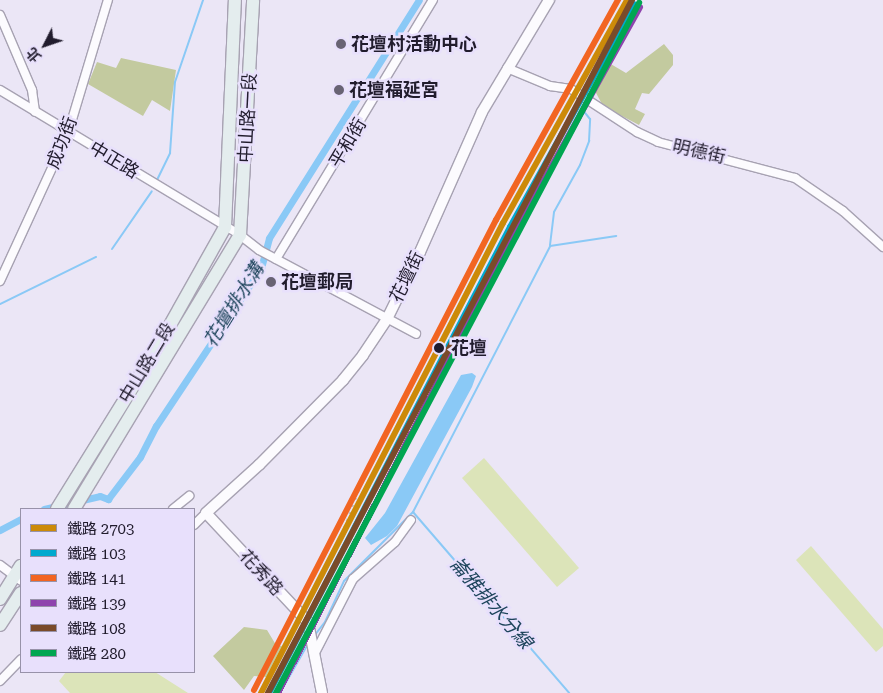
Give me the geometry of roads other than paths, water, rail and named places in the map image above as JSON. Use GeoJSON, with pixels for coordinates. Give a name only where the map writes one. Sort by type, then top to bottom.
{"type":"FeatureCollection","features":[{"type":"Feature","properties":{"kind":"main road","name":"中山路一段"},"geometry":{"type":"LineString","coordinates":[[226,227],[224,208],[235,0]]}},
{"type":"Feature","properties":{"kind":"main road","name":"中山路一段"},"geometry":{"type":"LineString","coordinates":[[240,235],[253,0]]}},
{"type":"Feature","properties":{"kind":"main road","name":"中山路二段"},"geometry":{"type":"LineString","coordinates":[[58,508],[165,334],[226,227]]}},
{"type":"Feature","properties":{"kind":"main road","name":"中山路二段"},"geometry":{"type":"LineString","coordinates":[[75,508],[240,235]]}},
{"type":"Feature","properties":{"kind":"main road"},"geometry":{"type":"LineString","coordinates":[[0,599],[19,575]]}},
{"type":"Feature","properties":{"kind":"main road"},"geometry":{"type":"LineString","coordinates":[[0,626],[20,595]]}},
{"type":"Feature","properties":{"kind":"street","name":"成功街"},"geometry":{"type":"LineString","coordinates":[[0,281],[68,133],[108,0]]}},
{"type":"Feature","properties":{"kind":"street","name":"平和街"},"geometry":{"type":"LineString","coordinates":[[276,260],[433,0]]}},
{"type":"Feature","properties":{"kind":"street","name":"花壇街"},"geometry":{"type":"LineString","coordinates":[[206,513],[343,380],[387,318],[460,155],[507,68],[549,0]]}},
{"type":"Feature","properties":{"kind":"street"},"geometry":{"type":"LineString","coordinates":[[0,15],[32,90],[35,112]]}},
{"type":"Feature","properties":{"kind":"street","name":"明德街"},"geometry":{"type":"LineString","coordinates":[[507,68],[550,86],[571,90],[627,126],[658,142],[795,178],[843,211],[883,248]]}},
{"type":"Feature","properties":{"kind":"street","name":"中正路"},"geometry":{"type":"LineString","coordinates":[[0,90],[159,188],[240,235],[276,260]]}},
{"type":"Feature","properties":{"kind":"street"},"geometry":{"type":"LineString","coordinates":[[276,260],[416,334]]}},
{"type":"Feature","properties":{"kind":"street"},"geometry":{"type":"LineString","coordinates":[[174,508],[189,496]]}},
{"type":"Feature","properties":{"kind":"street"},"geometry":{"type":"LineString","coordinates":[[195,524],[206,513]]}},
{"type":"Feature","properties":{"kind":"street","name":"花秀路"},"geometry":{"type":"LineString","coordinates":[[206,513],[308,622],[316,651],[322,693]]}},
{"type":"Feature","properties":{"kind":"street"},"geometry":{"type":"LineString","coordinates":[[316,651],[353,579],[395,542],[412,520]]}},
{"type":"Feature","properties":{"kind":"street"},"geometry":{"type":"LineString","coordinates":[[0,565],[19,575]]}},
{"type":"Feature","properties":{"kind":"street"},"geometry":{"type":"LineString","coordinates":[[0,682],[20,660]]}},
{"type":"Feature","properties":{"kind":"water"},"geometry":{"type":"Polygon","coordinates":[[[472,373],[476,376],[472,387],[397,526],[387,536],[371,545],[365,538],[385,513],[461,375],[472,373]]]}},
{"type":"Feature","properties":{"kind":"waterway"},"geometry":{"type":"LineString","coordinates":[[157,180],[170,153],[175,82],[203,0]]}},
{"type":"Feature","properties":{"kind":"waterway","name":"花壇排水溝"},"geometry":{"type":"LineString","coordinates":[[48,508],[100,496],[108,499],[140,457],[156,426],[261,268],[269,238],[419,0]]}},
{"type":"Feature","properties":{"kind":"waterway"},"geometry":{"type":"LineString","coordinates":[[550,245],[554,212],[580,165],[589,141],[590,119],[582,109]]}},
{"type":"Feature","properties":{"kind":"waterway"},"geometry":{"type":"LineString","coordinates":[[112,249],[152,191]]}},
{"type":"Feature","properties":{"kind":"waterway"},"geometry":{"type":"LineString","coordinates":[[314,636],[325,622],[344,581],[413,512],[550,246],[616,236]]}},
{"type":"Feature","properties":{"kind":"waterway"},"geometry":{"type":"LineString","coordinates":[[0,304],[96,257]]}},
{"type":"Feature","properties":{"kind":"waterway","name":"崙雅排水分線"},"geometry":{"type":"LineString","coordinates":[[413,512],[569,693]]}},
{"type":"Feature","properties":{"kind":"waterway","name":"花壇排水溝"},"geometry":{"type":"LineString","coordinates":[[0,530],[20,520]]}},
{"type":"Feature","properties":{"kind":"waterway"},"geometry":{"type":"LineString","coordinates":[[280,693],[308,644]]}},
{"type":"Feature","properties":{"kind":"railway"},"geometry":{"type":"LineString","coordinates":[[333,556],[361,485]]}},
{"type":"Feature","properties":{"kind":"rail line","name":"141"},"geometry":{"type":"LineString","coordinates":[[254,690],[496,220],[618,0]]}},
{"type":"Feature","properties":{"kind":"rail line","name":"2703"},"geometry":{"type":"LineString","coordinates":[[261,693],[503,223],[627,0]]}},
{"type":"Feature","properties":{"kind":"rail line","name":"108"},"geometry":{"type":"LineString","coordinates":[[268,693],[632,0]]}},
{"type":"Feature","properties":{"kind":"rail line","name":"280"},"geometry":{"type":"LineString","coordinates":[[276,693],[639,3]]}},
{"type":"Feature","properties":{"kind":"rail line","name":"103"},"geometry":{"type":"LineString","coordinates":[[269,693],[510,227],[634,4]]}},
{"type":"Feature","properties":{"kind":"rail line","name":"139"},"geometry":{"type":"LineString","coordinates":[[278,693],[516,230],[640,7]]}},
{"type":"Feature","properties":{"kind":"place","name":"花壇村活動中心"},"geometry":{"type":"Point","coordinates":[341,44]}},
{"type":"Feature","properties":{"kind":"place","name":"花壇福延宮"},"geometry":{"type":"Point","coordinates":[339,90]}},
{"type":"Feature","properties":{"kind":"place","name":"花壇郵局"},"geometry":{"type":"Point","coordinates":[271,282]}},
{"type":"Feature","properties":{"kind":"place","name":"花壇"},"geometry":{"type":"Point","coordinates":[439,348]}}]}
